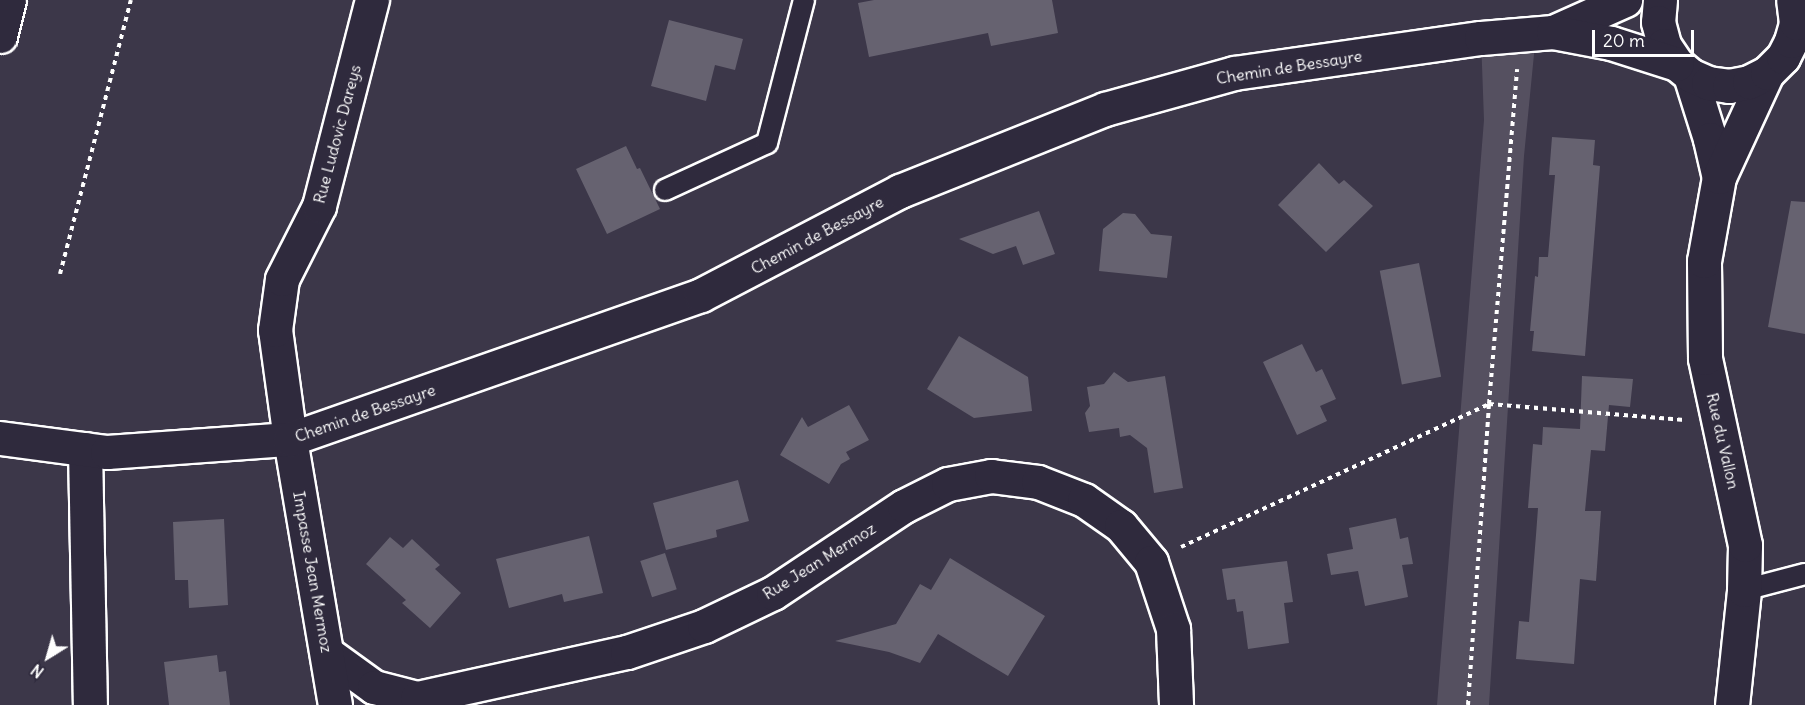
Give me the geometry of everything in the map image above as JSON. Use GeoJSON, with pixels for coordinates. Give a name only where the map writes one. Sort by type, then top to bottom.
{"type":"FeatureCollection","features":[{"type":"Feature","properties":{"kind":"street"},"geometry":{"type":"LineString","coordinates":[[0,36],[9,0]]}},
{"type":"Feature","properties":{"kind":"street","name":"Rue Ludovic Dareys"},"geometry":{"type":"LineString","coordinates":[[290,439],[275,330],[282,279],[319,206],[372,0]]}},
{"type":"Feature","properties":{"kind":"street","name":"Chemin de Bessayre"},"geometry":{"type":"LineString","coordinates":[[1554,32],[1625,0]]}},
{"type":"Feature","properties":{"kind":"street","name":"Rue du Vallon"},"geometry":{"type":"LineString","coordinates":[[1660,0],[1658,22],[1664,45],[1683,70],[1710,139],[1719,177]]}},
{"type":"Feature","properties":{"kind":"street","name":"Rue du Vallon"},"geometry":{"type":"LineString","coordinates":[[1732,705],[1744,590],[1745,545],[1705,358],[1704,261],[1719,177],[1785,61],[1796,23],[1793,0]]}},
{"type":"Feature","properties":{"kind":"street","name":"Chemin de Bessayre"},"geometry":{"type":"LineString","coordinates":[[0,438],[106,452],[290,439],[701,295],[900,191],[1105,108],[1234,73],[1520,34],[1554,32],[1611,43],[1683,70],[1708,83],[1728,86],[1749,82],[1785,61]]}},
{"type":"Feature","properties":{"kind":"street","name":"Impasse Jean Mermoz"},"geometry":{"type":"LineString","coordinates":[[290,439],[335,705]]}},
{"type":"Feature","properties":{"kind":"street"},"geometry":{"type":"LineString","coordinates":[[85,449],[90,705]]}},
{"type":"Feature","properties":{"kind":"street","name":"Rue Jean Mermoz"},"geometry":{"type":"LineString","coordinates":[[327,653],[374,687],[417,698],[627,652],[704,626],[773,592],[904,506],[948,484],[991,476],[1038,482],[1084,500],[1121,526],[1151,562],[1173,629],[1176,705]]}},
{"type":"Feature","properties":{"kind":"lane"},"geometry":{"type":"LineString","coordinates":[[665,190],[767,142],[804,0]]}},
{"type":"Feature","properties":{"kind":"lane"},"geometry":{"type":"LineString","coordinates":[[1744,590],[1805,574]]}},
{"type":"Feature","properties":{"kind":"path"},"geometry":{"type":"LineString","coordinates":[[60,274],[131,0]]}},
{"type":"Feature","properties":{"kind":"path"},"geometry":{"type":"LineString","coordinates":[[1468,705],[1489,404],[1520,34]]}},
{"type":"Feature","properties":{"kind":"path"},"geometry":{"type":"LineString","coordinates":[[1151,562],[1489,404],[1718,423]]}},
{"type":"Feature","properties":{"kind":"shaded area"},"geometry":{"type":"Polygon","coordinates":[[[1536,34],[1524,156],[1489,705],[1437,705],[1484,120],[1481,38],[1536,34]]]}},
{"type":"Feature","properties":{"kind":"building"},"geometry":{"type":"Polygon","coordinates":[[[874,0],[1052,0],[1058,33],[991,46],[988,33],[869,57],[858,3],[874,0]]]}},
{"type":"Feature","properties":{"kind":"building"},"geometry":{"type":"Polygon","coordinates":[[[669,20],[743,39],[735,70],[715,65],[706,101],[651,86],[669,20]]]}},
{"type":"Feature","properties":{"kind":"building"},"geometry":{"type":"Polygon","coordinates":[[[1552,137],[1595,140],[1593,165],[1600,166],[1585,356],[1532,351],[1534,331],[1530,331],[1535,276],[1538,277],[1539,257],[1548,257],[1555,175],[1549,175],[1552,137]]]}},
{"type":"Feature","properties":{"kind":"building"},"geometry":{"type":"Polygon","coordinates":[[[626,146],[637,169],[640,168],[660,209],[607,234],[576,169],[626,146]]]}},
{"type":"Feature","properties":{"kind":"building"},"geometry":{"type":"Polygon","coordinates":[[[1319,163],[1339,184],[1344,180],[1373,206],[1326,252],[1278,205],[1319,163]]]}},
{"type":"Feature","properties":{"kind":"building"},"geometry":{"type":"Polygon","coordinates":[[[1791,201],[1805,202],[1805,334],[1768,327],[1791,201]]]}},
{"type":"Feature","properties":{"kind":"building"},"geometry":{"type":"Polygon","coordinates":[[[1039,211],[1055,254],[1023,265],[1016,246],[993,254],[959,239],[1039,211]]]}},
{"type":"Feature","properties":{"kind":"building"},"geometry":{"type":"Polygon","coordinates":[[[1123,213],[1135,214],[1151,234],[1172,236],[1167,278],[1099,271],[1103,229],[1123,213]]]}},
{"type":"Feature","properties":{"kind":"building"},"geometry":{"type":"Polygon","coordinates":[[[1419,263],[1441,377],[1402,385],[1380,271],[1419,263]]]}},
{"type":"Feature","properties":{"kind":"building"},"geometry":{"type":"Polygon","coordinates":[[[959,336],[1028,377],[1032,411],[974,418],[927,389],[959,336]]]}},
{"type":"Feature","properties":{"kind":"building"},"geometry":{"type":"Polygon","coordinates":[[[1302,344],[1316,372],[1322,369],[1336,399],[1320,406],[1327,421],[1297,435],[1263,362],[1302,344]]]}},
{"type":"Feature","properties":{"kind":"building"},"geometry":{"type":"Polygon","coordinates":[[[1114,372],[1128,382],[1165,376],[1183,488],[1154,493],[1147,448],[1130,435],[1120,437],[1119,428],[1089,432],[1085,413],[1090,406],[1087,387],[1104,384],[1114,372]]]}},
{"type":"Feature","properties":{"kind":"building"},"geometry":{"type":"Polygon","coordinates":[[[1582,376],[1633,379],[1630,407],[1609,405],[1605,451],[1591,450],[1585,511],[1601,511],[1596,581],[1580,579],[1574,664],[1516,659],[1519,621],[1529,622],[1536,535],[1538,508],[1528,508],[1533,444],[1542,445],[1543,427],[1580,429],[1582,376]]]}},
{"type":"Feature","properties":{"kind":"building"},"geometry":{"type":"Polygon","coordinates":[[[849,405],[869,440],[846,452],[850,459],[841,464],[829,484],[780,455],[802,417],[808,427],[849,405]]]}},
{"type":"Feature","properties":{"kind":"building"},"geometry":{"type":"Polygon","coordinates":[[[738,480],[749,521],[716,530],[717,537],[666,550],[653,503],[738,480]]]}},
{"type":"Feature","properties":{"kind":"building"},"geometry":{"type":"Polygon","coordinates":[[[1396,518],[1400,539],[1408,537],[1413,564],[1402,565],[1408,597],[1365,606],[1358,571],[1331,575],[1327,554],[1353,549],[1349,528],[1396,518]]]}},
{"type":"Feature","properties":{"kind":"building"},"geometry":{"type":"Polygon","coordinates":[[[224,519],[228,605],[189,608],[188,580],[175,580],[173,522],[224,519]]]}},
{"type":"Feature","properties":{"kind":"building"},"geometry":{"type":"Polygon","coordinates":[[[589,536],[603,593],[564,602],[562,594],[509,608],[496,559],[589,536]]]}},
{"type":"Feature","properties":{"kind":"building"},"geometry":{"type":"Polygon","coordinates":[[[390,537],[403,548],[412,539],[440,565],[435,569],[461,593],[430,628],[402,603],[406,600],[366,564],[390,537]]]}},
{"type":"Feature","properties":{"kind":"building"},"geometry":{"type":"Polygon","coordinates":[[[665,553],[677,589],[652,597],[640,561],[665,553]]]}},
{"type":"Feature","properties":{"kind":"building"},"geometry":{"type":"Polygon","coordinates":[[[950,558],[1045,616],[1008,676],[938,634],[920,663],[889,652],[835,641],[896,624],[920,584],[931,590],[950,558]]]}},
{"type":"Feature","properties":{"kind":"building"},"geometry":{"type":"Polygon","coordinates":[[[1287,561],[1293,602],[1284,603],[1289,643],[1248,649],[1243,611],[1237,612],[1235,599],[1227,600],[1222,569],[1287,561]]]}},
{"type":"Feature","properties":{"kind":"building"},"geometry":{"type":"Polygon","coordinates":[[[217,655],[219,672],[226,671],[230,705],[169,705],[164,662],[217,655]]]}}]}
